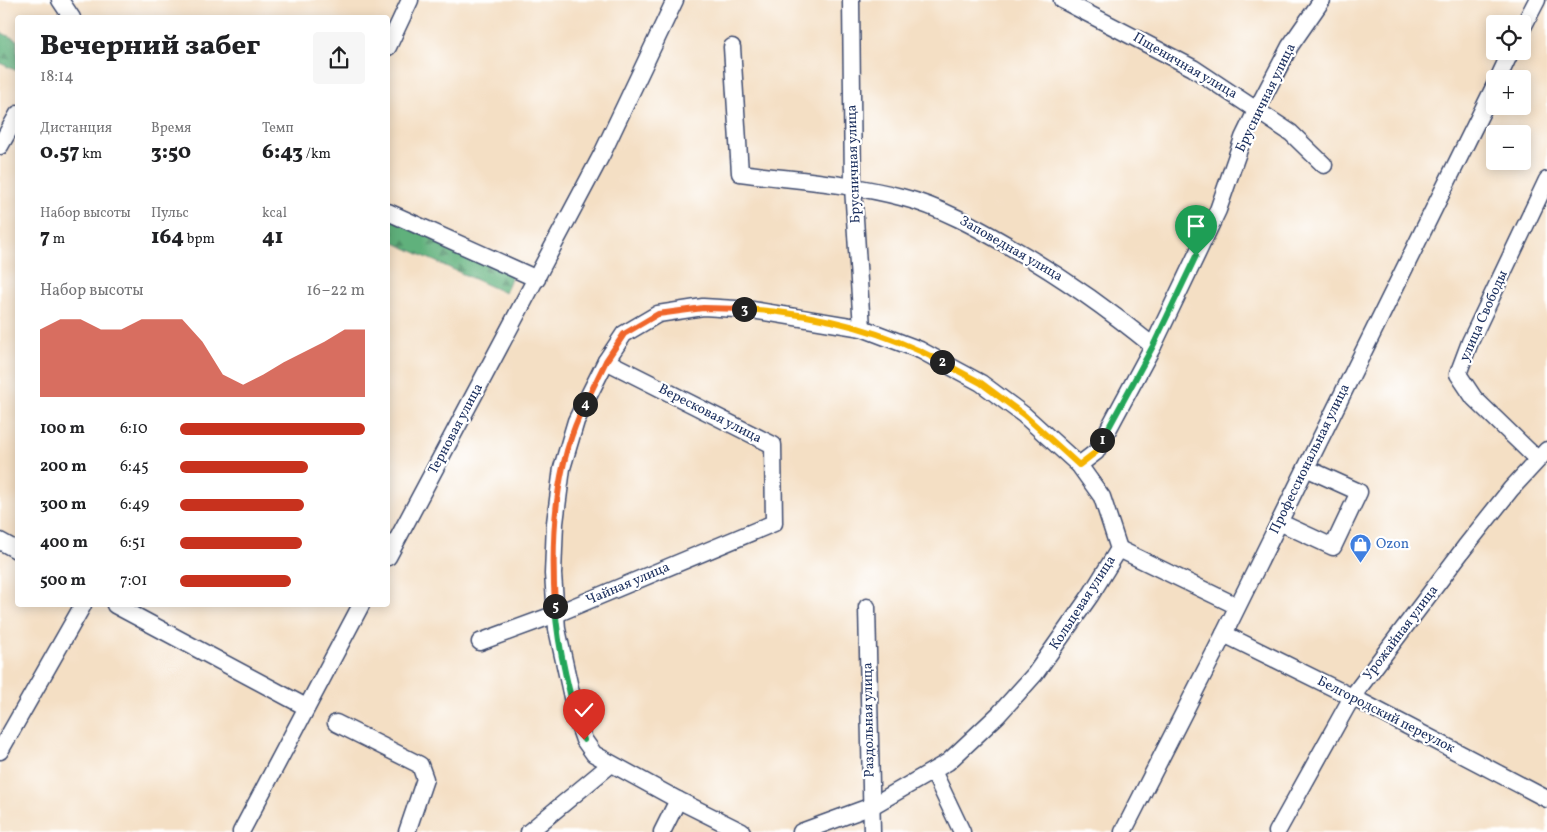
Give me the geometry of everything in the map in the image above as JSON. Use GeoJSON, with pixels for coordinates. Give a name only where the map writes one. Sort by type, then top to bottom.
{"type":"FeatureCollection","features":[{"type":"Feature","properties":{"kind":"street"},"geometry":{"type":"LineString","coordinates":[[60,0],[70,15]]}},
{"type":"Feature","properties":{"kind":"street"},"geometry":{"type":"LineString","coordinates":[[390,42],[410,0]]}},
{"type":"Feature","properties":{"kind":"street","name":"Терновая улица"},"geometry":{"type":"LineString","coordinates":[[390,552],[602,154],[675,0]]}},
{"type":"Feature","properties":{"kind":"street","name":"Брусничная улица"},"geometry":{"type":"LineString","coordinates":[[851,0],[853,186],[862,328]]}},
{"type":"Feature","properties":{"kind":"street","name":"Пщеничная улица"},"geometry":{"type":"LineString","coordinates":[[1062,0],[1193,68],[1291,132],[1324,165]]}},
{"type":"Feature","properties":{"kind":"street","name":"Брусничная улица"},"geometry":{"type":"LineString","coordinates":[[1079,465],[1096,452],[1153,346],[1218,210],[1243,138],[1290,46],[1322,0]]}},
{"type":"Feature","properties":{"kind":"street"},"geometry":{"type":"LineString","coordinates":[[1529,15],[1537,0]]}},
{"type":"Feature","properties":{"kind":"street","name":"Заповедная улица"},"geometry":{"type":"LineString","coordinates":[[732,47],[740,174],[853,186],[903,197],[970,223],[1065,279],[1110,309],[1153,346]]}},
{"type":"Feature","properties":{"kind":"street","name":"Профессиональная улица"},"geometry":{"type":"LineString","coordinates":[[1123,832],[1224,634],[1486,103]]}},
{"type":"Feature","properties":{"kind":"street"},"geometry":{"type":"LineString","coordinates":[[0,146],[15,119]]}},
{"type":"Feature","properties":{"kind":"street","name":"улица Свободы"},"geometry":{"type":"LineString","coordinates":[[1542,454],[1474,398],[1458,374],[1470,342],[1547,180]]}},
{"type":"Feature","properties":{"kind":"street"},"geometry":{"type":"LineString","coordinates":[[390,213],[537,279]]}},
{"type":"Feature","properties":{"kind":"street","name":"Кольцевая улица"},"geometry":{"type":"LineString","coordinates":[[742,832],[610,765],[594,754],[584,740],[577,720],[556,614],[553,574],[555,523],[562,468],[576,421],[606,361],[624,334],[658,314],[703,308],[752,310],[862,328],[920,350],[981,383],[1024,415],[1079,465],[1102,497],[1119,549],[1090,596],[1035,674],[998,715],[948,762],[872,806],[801,832]]}},
{"type":"Feature","properties":{"kind":"street","name":"Вересковая улица"},"geometry":{"type":"LineString","coordinates":[[606,361],[773,445],[774,523]]}},
{"type":"Feature","properties":{"kind":"street","name":"Урожайная улица"},"geometry":{"type":"LineString","coordinates":[[1277,832],[1352,697],[1465,547],[1542,454]]}},
{"type":"Feature","properties":{"kind":"street"},"geometry":{"type":"LineString","coordinates":[[1279,522],[1333,547],[1359,492],[1306,468]]}},
{"type":"Feature","properties":{"kind":"street","name":"Чайная улица"},"geometry":{"type":"LineString","coordinates":[[480,642],[556,614],[774,523]]}},
{"type":"Feature","properties":{"kind":"street"},"geometry":{"type":"LineString","coordinates":[[0,541],[15,549]]}},
{"type":"Feature","properties":{"kind":"street"},"geometry":{"type":"LineString","coordinates":[[1119,549],[1237,606]]}},
{"type":"Feature","properties":{"kind":"street"},"geometry":{"type":"LineString","coordinates":[[0,751],[82,607]]}},
{"type":"Feature","properties":{"kind":"street"},"geometry":{"type":"LineString","coordinates":[[119,607],[306,708]]}},
{"type":"Feature","properties":{"kind":"street"},"geometry":{"type":"LineString","coordinates":[[241,832],[360,607]]}},
{"type":"Feature","properties":{"kind":"street","name":"Раздольная улица"},"geometry":{"type":"LineString","coordinates":[[867,607],[872,832]]}},
{"type":"Feature","properties":{"kind":"street","name":"Белгородский переулок"},"geometry":{"type":"LineString","coordinates":[[1224,634],[1352,697],[1547,799]]}},
{"type":"Feature","properties":{"kind":"street"},"geometry":{"type":"LineString","coordinates":[[336,723],[420,765],[425,778],[407,832]]}},
{"type":"Feature","properties":{"kind":"street"},"geometry":{"type":"LineString","coordinates":[[529,832],[610,765]]}},
{"type":"Feature","properties":{"kind":"street"},"geometry":{"type":"LineString","coordinates":[[933,771],[962,832]]}},
{"type":"Feature","properties":{"kind":"street"},"geometry":{"type":"LineString","coordinates":[[662,832],[678,800]]}},
{"type":"Feature","properties":{"kind":"green space"},"geometry":{"type":"Polygon","coordinates":[[[0,32],[15,39],[15,70],[0,63],[0,32]]]}},
{"type":"Feature","properties":{"kind":"green space"},"geometry":{"type":"Polygon","coordinates":[[[390,211],[513,273],[505,293],[390,241],[390,211]]]}},
{"type":"Feature","properties":{"kind":"place","name":"Ozon"},"geometry":{"type":"Point","coordinates":[1360,563]}},
{"type":"Feature","properties":{"kind":"route"},"geometry":{"type":"LineString","coordinates":[[584,740],[577,720],[557,629],[553,574],[555,523],[562,468],[576,421],[606,361],[624,334],[658,314],[703,308],[752,310],[803,316],[862,328],[920,350],[981,383],[1024,415],[1079,465],[1096,452],[1153,346],[1196,256]]}}]}
